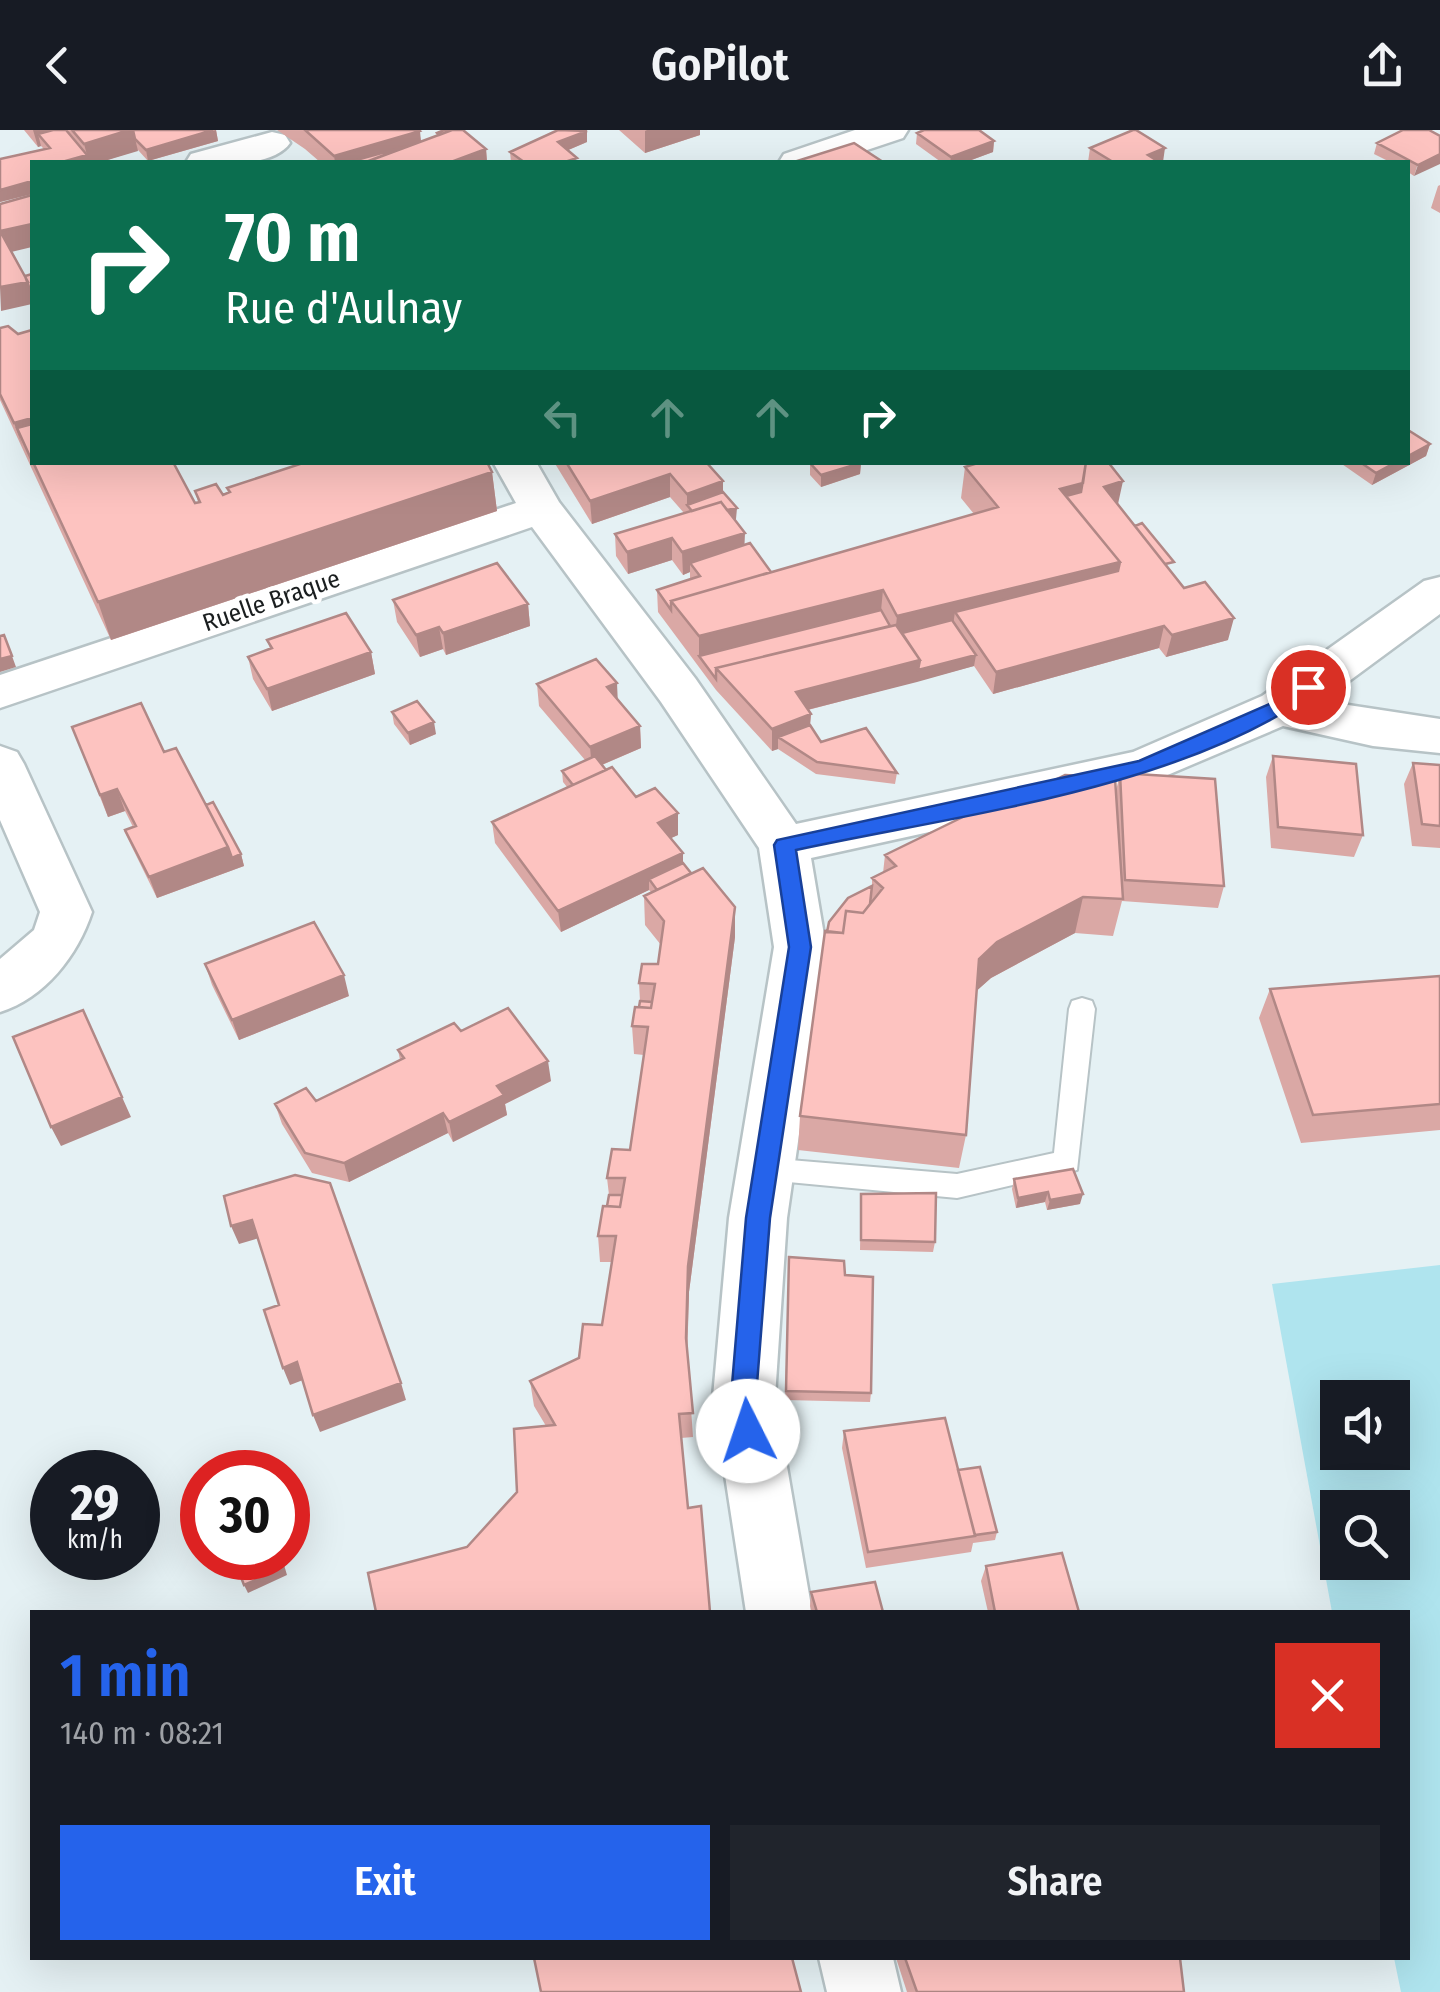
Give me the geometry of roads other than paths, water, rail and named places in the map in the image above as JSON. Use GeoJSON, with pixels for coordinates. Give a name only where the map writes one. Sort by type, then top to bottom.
{"type":"FeatureCollection","features":[{"type":"Feature","properties":{"kind":"street"},"geometry":{"type":"LineString","coordinates":[[803,160],[890,130]]}},
{"type":"Feature","properties":{"kind":"street"},"geometry":{"type":"LineString","coordinates":[[212,160],[272,145]]}},
{"type":"Feature","properties":{"kind":"street"},"geometry":{"type":"LineString","coordinates":[[516,465],[541,509],[678,690],[784,845],[800,947],[766,1170],[744,1397],[779,1610]]}},
{"type":"Feature","properties":{"kind":"street","name":"Ruelle Braque"},"geometry":{"type":"LineString","coordinates":[[0,692],[541,509]]}},
{"type":"Feature","properties":{"kind":"street"},"geometry":{"type":"LineString","coordinates":[[784,845],[1144,767],[1279,708],[1440,592]]}},
{"type":"Feature","properties":{"kind":"street"},"geometry":{"type":"LineString","coordinates":[[1279,708],[1373,729],[1440,736]]}},
{"type":"Feature","properties":{"kind":"street"},"geometry":{"type":"LineString","coordinates":[[0,764],[66,912],[56,941],[0,991]]}},
{"type":"Feature","properties":{"kind":"street"},"geometry":{"type":"LineString","coordinates":[[856,1960],[864,1992]]}},
{"type":"Feature","properties":{"kind":"lane"},"geometry":{"type":"LineString","coordinates":[[766,1170],[957,1186],[1067,1162],[1082,1009]]}}]}
